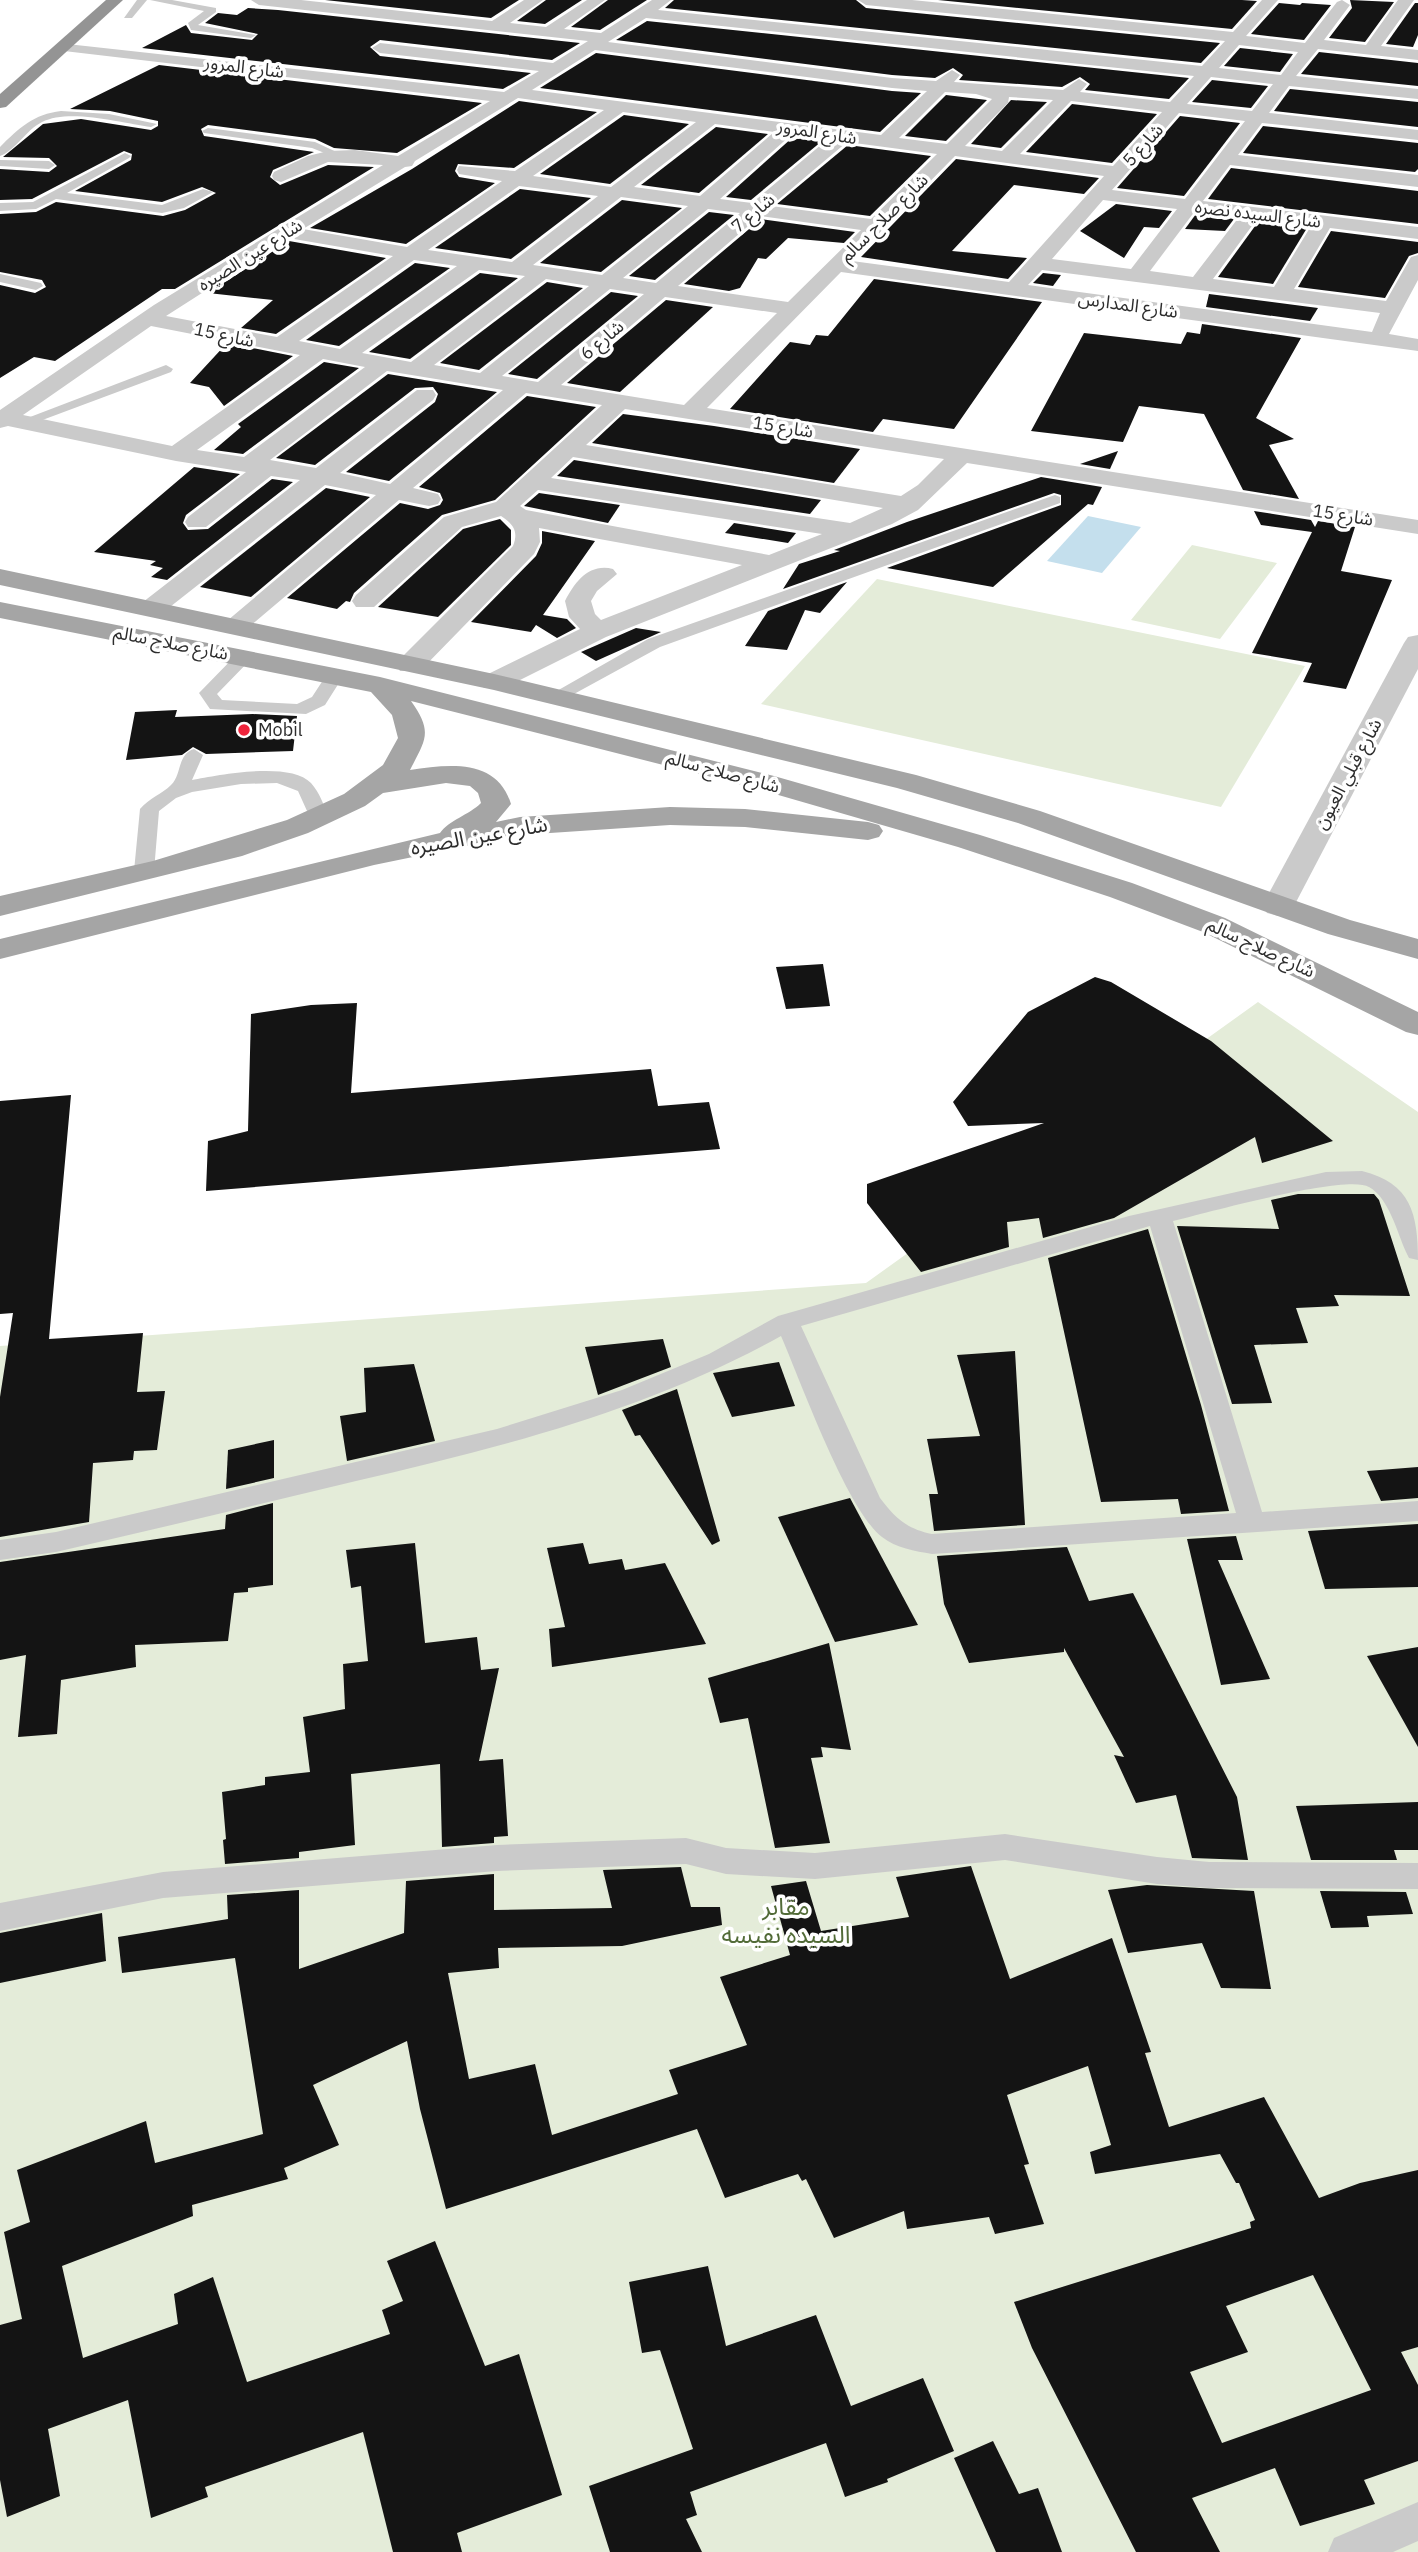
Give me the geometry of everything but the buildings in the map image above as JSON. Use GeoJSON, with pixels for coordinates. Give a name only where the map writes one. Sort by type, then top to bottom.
{"type":"FeatureCollection","features":[{"type":"Feature","properties":{"kind":"highway"},"geometry":{"type":"LineString","coordinates":[[0,103],[115,0]]}},
{"type":"Feature","properties":{"kind":"main road","name":"شارع صلاح سالم"},"geometry":{"type":"LineString","coordinates":[[0,577],[495,681],[931,789],[1140,854],[1278,906],[1418,949]]}},
{"type":"Feature","properties":{"kind":"main road","name":"شارع صلاح سالم"},"geometry":{"type":"LineString","coordinates":[[0,610],[380,685],[764,782],[969,841],[1121,890],[1214,925],[1418,1025]]}},
{"type":"Feature","properties":{"kind":"main road"},"geometry":{"type":"LineString","coordinates":[[0,906],[249,846],[319,818],[377,785],[398,764],[412,739],[411,725],[404,711],[380,685]]}},
{"type":"Feature","properties":{"kind":"main road"},"geometry":{"type":"LineString","coordinates":[[377,785],[453,774],[481,781],[490,788],[496,804],[491,813],[447,839]]}},
{"type":"Feature","properties":{"kind":"main road","name":"شارع عين الصيره"},"geometry":{"type":"LineString","coordinates":[[0,949],[447,839],[520,826],[670,816],[745,818],[969,841]]}},
{"type":"Feature","properties":{"kind":"street"},"geometry":{"type":"LineString","coordinates":[[259,0],[547,33],[592,46]]}},
{"type":"Feature","properties":{"kind":"street"},"geometry":{"type":"LineString","coordinates":[[314,8],[331,0]]}},
{"type":"Feature","properties":{"kind":"street"},"geometry":{"type":"LineString","coordinates":[[347,11],[367,0]]}},
{"type":"Feature","properties":{"kind":"street"},"geometry":{"type":"LineString","coordinates":[[402,17],[429,0]]}},
{"type":"Feature","properties":{"kind":"street"},"geometry":{"type":"LineString","coordinates":[[493,27],[536,0]]}},
{"type":"Feature","properties":{"kind":"street"},"geometry":{"type":"LineString","coordinates":[[547,33],[597,0]]}},
{"type":"Feature","properties":{"kind":"street","name":"شارع عين الصيره"},"geometry":{"type":"LineString","coordinates":[[10,420],[149,319],[286,232],[406,162],[663,0]]}},
{"type":"Feature","properties":{"kind":"street"},"geometry":{"type":"LineString","coordinates":[[866,0],[925,7],[981,5],[1032,15],[1236,39],[1309,55],[1370,50],[1418,55]]}},
{"type":"Feature","properties":{"kind":"street"},"geometry":{"type":"LineString","coordinates":[[1032,15],[1048,0]]}},
{"type":"Feature","properties":{"kind":"street","name":"شارع 5"},"geometry":{"type":"LineString","coordinates":[[1014,289],[1270,0]]}},
{"type":"Feature","properties":{"kind":"street"},"geometry":{"type":"LineString","coordinates":[[1396,0],[1418,2]]}},
{"type":"Feature","properties":{"kind":"street"},"geometry":{"type":"LineString","coordinates":[[1370,50],[1406,0]]}},
{"type":"Feature","properties":{"kind":"street"},"geometry":{"type":"LineString","coordinates":[[933,44],[981,5]]}},
{"type":"Feature","properties":{"kind":"street"},"geometry":{"type":"LineString","coordinates":[[1138,275],[1258,118],[1278,100],[1287,80],[1309,55],[1342,5]]}},
{"type":"Feature","properties":{"kind":"street"},"geometry":{"type":"LineString","coordinates":[[639,67],[729,7]]}},
{"type":"Feature","properties":{"kind":"street"},"geometry":{"type":"LineString","coordinates":[[808,92],[819,74],[852,35],[880,20],[925,7]]}},
{"type":"Feature","properties":{"kind":"street"},"geometry":{"type":"LineString","coordinates":[[1087,21],[1103,7]]}},
{"type":"Feature","properties":{"kind":"street"},"geometry":{"type":"LineString","coordinates":[[1005,158],[1157,9]]}},
{"type":"Feature","properties":{"kind":"street"},"geometry":{"type":"LineString","coordinates":[[643,13],[972,48],[1013,63],[1101,61],[1418,94]]}},
{"type":"Feature","properties":{"kind":"street"},"geometry":{"type":"LineString","coordinates":[[694,75],[723,61],[795,13]]}},
{"type":"Feature","properties":{"kind":"street"},"geometry":{"type":"LineString","coordinates":[[1006,25],[1041,28],[1055,18]]}},
{"type":"Feature","properties":{"kind":"street"},"geometry":{"type":"LineString","coordinates":[[326,77],[361,61],[433,20]]}},
{"type":"Feature","properties":{"kind":"street"},"geometry":{"type":"LineString","coordinates":[[1134,104],[1217,20]]}},
{"type":"Feature","properties":{"kind":"street"},"geometry":{"type":"LineString","coordinates":[[406,34],[659,52],[892,83],[983,92],[1069,96],[1418,135]]}},
{"type":"Feature","properties":{"kind":"street"},"geometry":{"type":"LineString","coordinates":[[983,92],[1037,37]]}},
{"type":"Feature","properties":{"kind":"street"},"geometry":{"type":"LineString","coordinates":[[879,57],[898,40]]}},
{"type":"Feature","properties":{"kind":"street","name":"شارع المرور"},"geometry":{"type":"LineString","coordinates":[[64,46],[644,110],[710,112],[769,125],[789,118],[843,136],[884,143],[1119,172]]}},
{"type":"Feature","properties":{"kind":"street"},"geometry":{"type":"LineString","coordinates":[[380,48],[556,68]]}},
{"type":"Feature","properties":{"kind":"street"},"geometry":{"type":"LineString","coordinates":[[884,143],[943,87],[972,48]]}},
{"type":"Feature","properties":{"kind":"street"},"geometry":{"type":"LineString","coordinates":[[361,61],[533,83]]}},
{"type":"Feature","properties":{"kind":"street"},"geometry":{"type":"LineString","coordinates":[[892,83],[899,75],[902,65]]}},
{"type":"Feature","properties":{"kind":"street"},"geometry":{"type":"LineString","coordinates":[[749,80],[769,66]]}},
{"type":"Feature","properties":{"kind":"street"},"geometry":{"type":"LineString","coordinates":[[590,102],[610,88]]}},
{"type":"Feature","properties":{"kind":"street","name":"شارع صلاح سالم"},"geometry":{"type":"LineString","coordinates":[[689,413],[1002,99],[1001,96],[983,92]]}},
{"type":"Feature","properties":{"kind":"street"},"geometry":{"type":"LineString","coordinates":[[644,110],[664,96]]}},
{"type":"Feature","properties":{"kind":"street"},"geometry":{"type":"LineString","coordinates":[[278,346],[621,106]]}},
{"type":"Feature","properties":{"kind":"street"},"geometry":{"type":"LineString","coordinates":[[516,269],[616,192],[710,112]]}},
{"type":"Feature","properties":{"kind":"street"},"geometry":{"type":"LineString","coordinates":[[484,380],[705,203],[789,118]]}},
{"type":"Feature","properties":{"kind":"street","name":"شارع 7"},"geometry":{"type":"LineString","coordinates":[[662,290],[843,136]]}},
{"type":"Feature","properties":{"kind":"street"},"geometry":{"type":"LineString","coordinates":[[1242,139],[1269,142]]}},
{"type":"Feature","properties":{"kind":"street"},"geometry":{"type":"LineString","coordinates":[[281,176],[309,160],[337,155],[406,162]]}},
{"type":"Feature","properties":{"kind":"street"},"geometry":{"type":"LineString","coordinates":[[1227,159],[1418,181]]}},
{"type":"Feature","properties":{"kind":"street"},"geometry":{"type":"LineString","coordinates":[[466,170],[876,226]]}},
{"type":"Feature","properties":{"kind":"street"},"geometry":{"type":"LineString","coordinates":[[1209,182],[1235,185]]}},
{"type":"Feature","properties":{"kind":"street","name":"شارع السيده نصره"},"geometry":{"type":"LineString","coordinates":[[1099,194],[1418,233]]}},
{"type":"Feature","properties":{"kind":"street"},"geometry":{"type":"LineString","coordinates":[[1199,283],[1252,213]]}},
{"type":"Feature","properties":{"kind":"street"},"geometry":{"type":"LineString","coordinates":[[1281,293],[1324,222]]}},
{"type":"Feature","properties":{"kind":"street"},"geometry":{"type":"LineString","coordinates":[[286,232],[413,254],[793,309]]}},
{"type":"Feature","properties":{"kind":"street"},"geometry":{"type":"LineString","coordinates":[[1376,339],[1418,261]]}},
{"type":"Feature","properties":{"kind":"street"},"geometry":{"type":"LineString","coordinates":[[1038,262],[1393,308]]}},
{"type":"Feature","properties":{"kind":"street"},"geometry":{"type":"LineString","coordinates":[[343,357],[475,263]]}},
{"type":"Feature","properties":{"kind":"street","name":"شارع المدارس"},"geometry":{"type":"LineString","coordinates":[[837,265],[1418,345]]}},
{"type":"Feature","properties":{"kind":"street"},"geometry":{"type":"LineString","coordinates":[[415,369],[542,273]]}},
{"type":"Feature","properties":{"kind":"street","name":"شارع 6"},"geometry":{"type":"LineString","coordinates":[[233,626],[396,492],[662,290]]}},
{"type":"Feature","properties":{"kind":"street","name":"شارع 15"},"geometry":{"type":"LineString","coordinates":[[149,319],[278,346],[383,364],[1418,527]]}},
{"type":"Feature","properties":{"kind":"street"},"geometry":{"type":"LineString","coordinates":[[176,454],[318,352]]}},
{"type":"Feature","properties":{"kind":"street"},"geometry":{"type":"LineString","coordinates":[[197,522],[258,466],[383,364]]}},
{"type":"Feature","properties":{"kind":"street"},"geometry":{"type":"LineString","coordinates":[[152,608],[425,395]]}},
{"type":"Feature","properties":{"kind":"street"},"geometry":{"type":"LineString","coordinates":[[513,512],[533,482],[619,402]]}},
{"type":"Feature","properties":{"kind":"street"},"geometry":{"type":"LineString","coordinates":[[10,420],[176,454],[318,476],[429,499]]}},
{"type":"Feature","properties":{"kind":"street"},"geometry":{"type":"LineString","coordinates":[[568,449],[909,505]]}},
{"type":"Feature","properties":{"kind":"street"},"geometry":{"type":"LineString","coordinates":[[495,681],[597,631],[853,531],[909,505],[962,455]]}},
{"type":"Feature","properties":{"kind":"street"},"geometry":{"type":"LineString","coordinates":[[533,482],[853,531]]}},
{"type":"Feature","properties":{"kind":"street"},"geometry":{"type":"LineString","coordinates":[[410,665],[525,549],[530,538],[528,526],[513,512]]}},
{"type":"Feature","properties":{"kind":"street"},"geometry":{"type":"LineString","coordinates":[[365,601],[453,522],[513,512],[771,563]]}},
{"type":"Feature","properties":{"kind":"street"},"geometry":{"type":"LineString","coordinates":[[597,631],[582,617],[578,601],[586,586],[604,573]]}},
{"type":"Feature","properties":{"kind":"street","name":"شارع قبلي العيون"},"geometry":{"type":"LineString","coordinates":[[1278,906],[1418,643]]}},
{"type":"Feature","properties":{"kind":"lane"},"geometry":{"type":"LineString","coordinates":[[128,16],[142,0]]}},
{"type":"Feature","properties":{"kind":"lane"},"geometry":{"type":"LineString","coordinates":[[155,0],[213,10],[192,25],[195,28],[251,35]]}},
{"type":"Feature","properties":{"kind":"lane"},"geometry":{"type":"LineString","coordinates":[[0,153],[38,120],[48,116],[75,114],[150,124]]}},
{"type":"Feature","properties":{"kind":"lane"},"geometry":{"type":"LineString","coordinates":[[208,131],[315,145],[337,155]]}},
{"type":"Feature","properties":{"kind":"lane"},"geometry":{"type":"LineString","coordinates":[[0,207],[29,207],[125,156]]}},
{"type":"Feature","properties":{"kind":"lane"},"geometry":{"type":"LineString","coordinates":[[0,163],[49,165]]}},
{"type":"Feature","properties":{"kind":"lane"},"geometry":{"type":"LineString","coordinates":[[54,195],[162,209],[180,205],[207,192]]}},
{"type":"Feature","properties":{"kind":"lane"},"geometry":{"type":"LineString","coordinates":[[0,278],[36,286]]}},
{"type":"Feature","properties":{"kind":"lane"},"geometry":{"type":"LineString","coordinates":[[10,420],[166,369]]}},
{"type":"Feature","properties":{"kind":"lane"},"geometry":{"type":"LineString","coordinates":[[557,696],[654,643],[1055,500]]}},
{"type":"Feature","properties":{"kind":"lane"},"geometry":{"type":"LineString","coordinates":[[244,657],[208,693],[213,710],[300,710],[319,701],[335,675]]}},
{"type":"Feature","properties":{"kind":"lane"},"geometry":{"type":"LineString","coordinates":[[179,789],[194,755]]}},
{"type":"Feature","properties":{"kind":"lane"},"geometry":{"type":"LineString","coordinates":[[144,871],[150,809],[163,797],[179,789],[261,777],[288,777],[303,785],[319,818]]}},
{"type":"Feature","properties":{"kind":"lane"},"geometry":{"type":"LineString","coordinates":[[0,1550],[56,1542],[500,1438],[631,1396],[718,1360],[787,1322],[1159,1215],[1326,1179],[1362,1178],[1378,1182],[1396,1203],[1418,1252]]}},
{"type":"Feature","properties":{"kind":"lane"},"geometry":{"type":"LineString","coordinates":[[1159,1215],[1252,1522]]}},
{"type":"Feature","properties":{"kind":"lane"},"geometry":{"type":"LineString","coordinates":[[787,1322],[868,1502],[887,1528],[903,1539],[932,1544],[1418,1511]]}},
{"type":"Feature","properties":{"kind":"lane"},"geometry":{"type":"LineString","coordinates":[[0,1917],[163,1885],[498,1858],[649,1850],[687,1851],[726,1861],[815,1866],[1006,1847],[1036,1848],[1175,1873],[1238,1877],[1418,1876]]}},
{"type":"Feature","properties":{"kind":"lane"},"geometry":{"type":"LineString","coordinates":[[1348,2552],[1418,2521]]}},
{"type":"Feature","properties":{"kind":"green space"},"geometry":{"type":"Polygon","coordinates":[[[1192,545],[1277,563],[1220,639],[1131,620],[1192,545]]]}},
{"type":"Feature","properties":{"kind":"green space"},"geometry":{"type":"Polygon","coordinates":[[[877,579],[1305,666],[1221,807],[761,704],[877,579]]]}},
{"type":"Feature","properties":{"kind":"green space","name":"مقابر السيده نفيسه"},"geometry":{"type":"Polygon","coordinates":[[[1258,1002],[1418,1112],[1418,2552],[0,2552],[0,1346],[866,1283],[1258,1002]]]}},
{"type":"Feature","properties":{"kind":"water"},"geometry":{"type":"Polygon","coordinates":[[[1088,516],[1141,527],[1102,573],[1047,561],[1088,516]]]}},
{"type":"Feature","properties":{"kind":"place","name":"Mobil"},"geometry":{"type":"Point","coordinates":[244,730]}}]}
